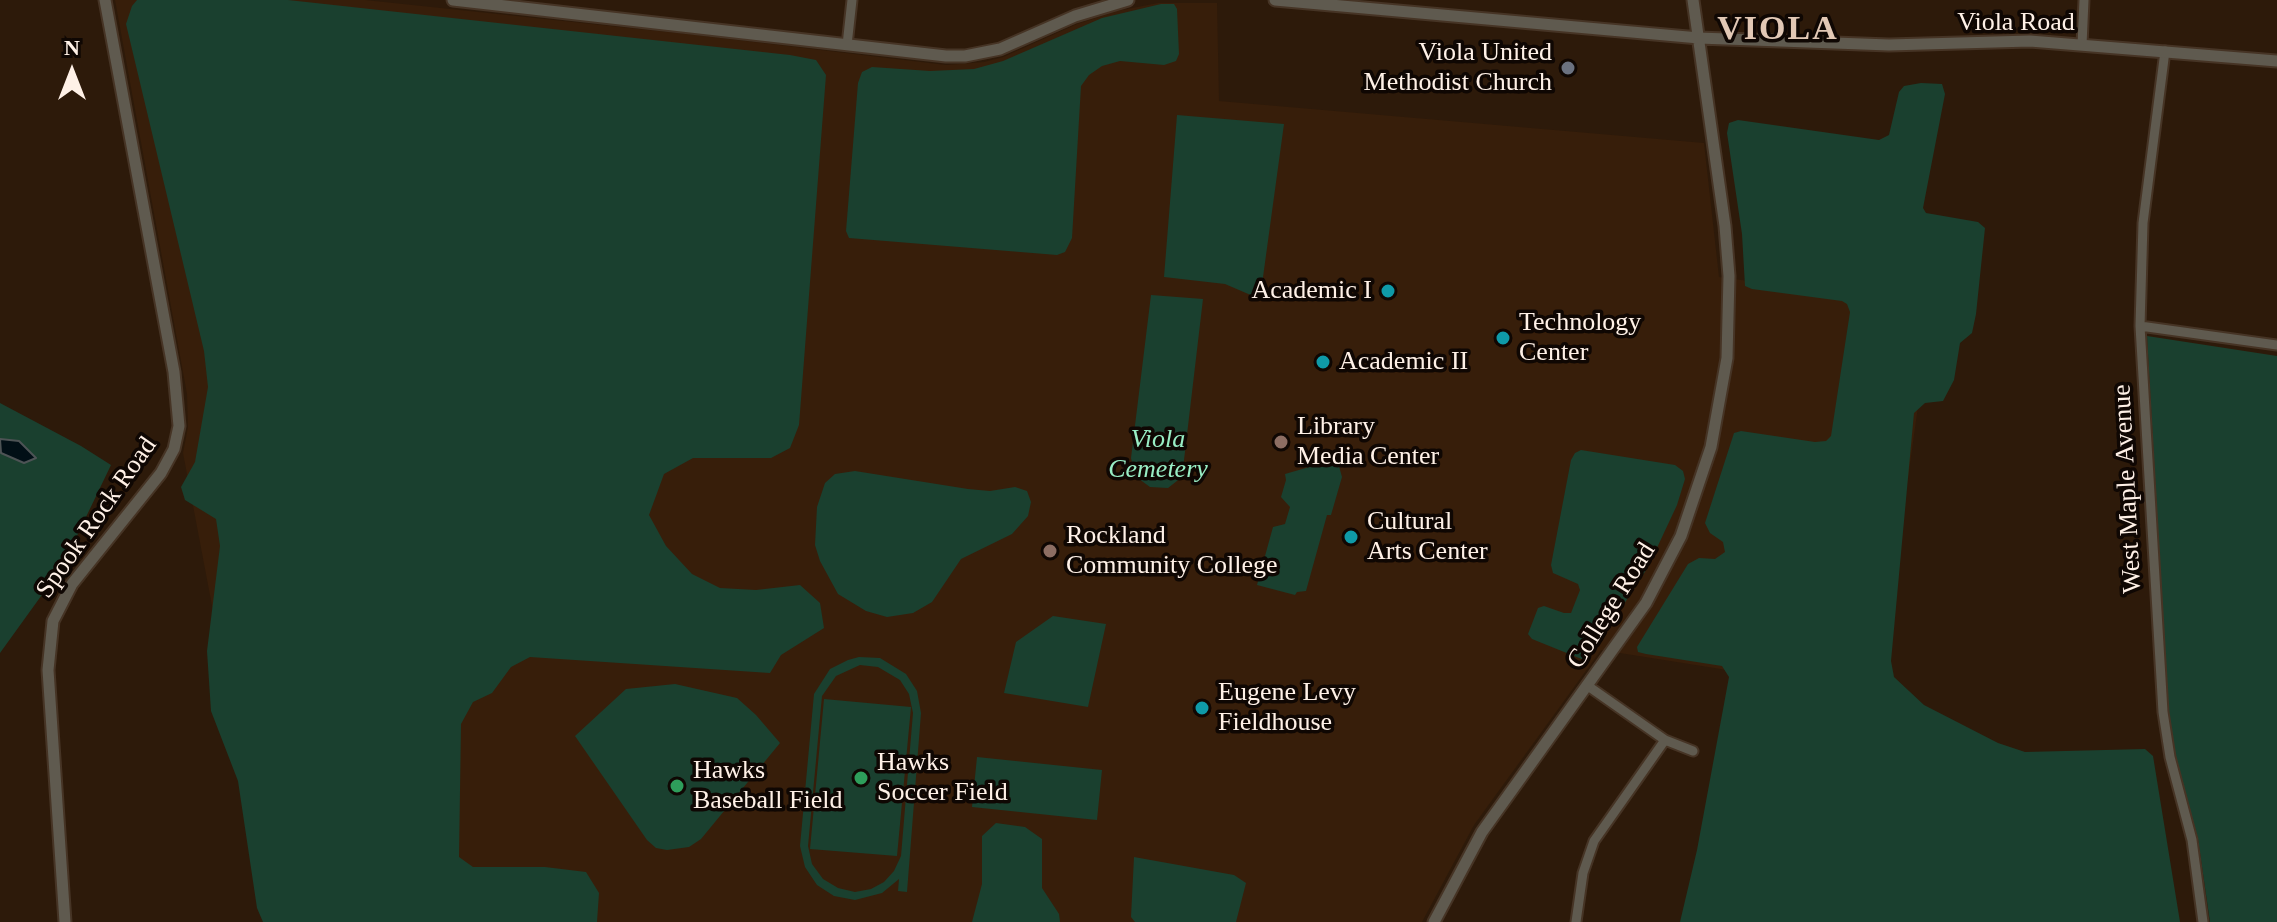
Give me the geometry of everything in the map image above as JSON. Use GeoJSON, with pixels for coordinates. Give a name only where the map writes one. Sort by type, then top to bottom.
{"type":"FeatureCollection","features":[{"type":"Feature","properties":{"kind":"street","name":"Spook Rock Road"},"geometry":{"type":"LineString","coordinates":[[65,922],[48,670],[53,621],[72,584],[161,473],[174,449],[179,426],[174,372],[105,0]]}},
{"type":"Feature","properties":{"kind":"street"},"geometry":{"type":"LineString","coordinates":[[453,0],[498,2],[946,56],[982,54],[1000,49],[1075,16],[1128,0]]}},
{"type":"Feature","properties":{"kind":"street"},"geometry":{"type":"LineString","coordinates":[[847,45],[852,0]]}},
{"type":"Feature","properties":{"kind":"street","name":"Viola Road"},"geometry":{"type":"LineString","coordinates":[[1275,0],[1699,38],[1889,45],[2030,41],[2277,61]]}},
{"type":"Feature","properties":{"kind":"street","name":"College Road"},"geometry":{"type":"LineString","coordinates":[[1434,922],[1482,832],[1646,603],[1681,536],[1711,447],[1724,386],[1730,305],[1728,250],[1693,0]]}},
{"type":"Feature","properties":{"kind":"street"},"geometry":{"type":"LineString","coordinates":[[2082,45],[2084,0]]}},
{"type":"Feature","properties":{"kind":"street","name":"West Maple Avenue"},"geometry":{"type":"LineString","coordinates":[[2165,51],[2143,223],[2140,326],[2163,712],[2170,757],[2192,840],[2203,922]]}},
{"type":"Feature","properties":{"kind":"street"},"geometry":{"type":"LineString","coordinates":[[2140,326],[2277,345]]}},
{"type":"Feature","properties":{"kind":"street"},"geometry":{"type":"LineString","coordinates":[[1588,686],[1665,740],[1693,751]]}},
{"type":"Feature","properties":{"kind":"street"},"geometry":{"type":"LineString","coordinates":[[1576,922],[1583,873],[1594,841],[1665,740]]}},
{"type":"Feature","properties":{"kind":"shaded area","name":"Rockland Community College"},"geometry":{"type":"Polygon","coordinates":[[[115,0],[365,0],[946,65],[1003,57],[1077,24],[1117,11],[1158,3],[1217,3],[1219,101],[1704,143],[1719,277],[1932,306],[1878,694],[1601,650],[1474,825],[1422,922],[272,922],[183,453],[188,427],[187,394],[115,0]]]}},
{"type":"Feature","properties":{"kind":"shaded area"},"geometry":{"type":"Polygon","coordinates":[[[0,439],[19,441],[36,458],[24,463],[1,453],[0,439]]]}},
{"type":"Feature","properties":{"kind":"green space"},"geometry":{"type":"Polygon","coordinates":[[[137,0],[288,0],[790,55],[816,60],[826,75],[799,425],[790,448],[771,458],[693,458],[664,474],[649,515],[666,546],[692,574],[720,588],[756,590],[800,585],[820,603],[824,628],[781,655],[770,673],[530,657],[511,667],[492,693],[473,702],[461,724],[459,857],[473,867],[545,867],[586,872],[599,893],[597,922],[263,922],[257,908],[238,781],[211,711],[207,651],[220,546],[216,519],[185,500],[181,487],[195,462],[208,387],[204,351],[126,24],[137,0]]]}},
{"type":"Feature","properties":{"kind":"green space"},"geometry":{"type":"Polygon","coordinates":[[[1161,4],[1174,4],[1177,9],[1179,54],[1176,61],[1164,65],[1120,61],[1102,66],[1089,75],[1081,86],[1072,238],[1065,252],[1057,255],[849,238],[846,231],[858,83],[862,72],[872,67],[930,71],[974,69],[1003,61],[1102,18],[1161,4]]]}},
{"type":"Feature","properties":{"kind":"green space"},"geometry":{"type":"Polygon","coordinates":[[[1942,84],[1945,94],[1923,208],[1926,213],[1978,222],[1985,228],[1976,314],[1972,333],[1960,343],[1954,380],[1943,401],[1925,403],[1914,413],[1891,661],[1894,677],[1924,705],[1998,743],[2025,752],[2145,749],[2153,756],[2180,922],[1680,922],[1697,850],[1729,677],[1722,666],[1646,654],[1638,652],[1637,647],[1688,564],[1699,558],[1715,559],[1725,552],[1723,542],[1710,533],[1705,523],[1734,433],[1741,431],[1815,442],[1826,441],[1831,436],[1850,312],[1842,301],[1745,286],[1742,234],[1727,133],[1729,123],[1738,120],[1879,140],[1889,135],[1899,92],[1904,86],[1942,84]]]}},
{"type":"Feature","properties":{"kind":"green space"},"geometry":{"type":"Polygon","coordinates":[[[1177,115],[1284,124],[1260,299],[1225,284],[1164,277],[1177,115]]]}},
{"type":"Feature","properties":{"kind":"green space","name":"Viola Cemetery"},"geometry":{"type":"Polygon","coordinates":[[[1151,295],[1203,299],[1182,477],[1168,488],[1150,487],[1135,476],[1131,458],[1151,295]]]}},
{"type":"Feature","properties":{"kind":"green space"},"geometry":{"type":"Polygon","coordinates":[[[2147,336],[2277,356],[2277,922],[2210,922],[2198,839],[2163,712],[2158,531],[2147,336]]]}},
{"type":"Feature","properties":{"kind":"green space"},"geometry":{"type":"Polygon","coordinates":[[[0,403],[111,465],[62,567],[0,653],[0,403]]]}},
{"type":"Feature","properties":{"kind":"green space"},"geometry":{"type":"Polygon","coordinates":[[[1581,450],[1675,465],[1683,471],[1685,479],[1677,505],[1648,567],[1589,658],[1584,660],[1532,639],[1528,634],[1538,608],[1544,606],[1571,613],[1580,590],[1578,584],[1553,573],[1551,565],[1571,460],[1581,450]]]}},
{"type":"Feature","properties":{"kind":"green space"},"geometry":{"type":"Polygon","coordinates":[[[1337,459],[1342,477],[1331,515],[1327,515],[1306,591],[1295,595],[1257,585],[1273,527],[1285,524],[1290,507],[1281,497],[1285,474],[1337,459]]]}},
{"type":"Feature","properties":{"kind":"green space"},"geometry":{"type":"Polygon","coordinates":[[[855,471],[968,489],[990,491],[1015,487],[1027,491],[1031,502],[1028,516],[1012,534],[961,559],[932,602],[913,613],[887,617],[866,611],[838,594],[815,545],[817,507],[825,483],[835,474],[855,471]]]}},
{"type":"Feature","properties":{"kind":"green space"},"geometry":{"type":"Polygon","coordinates":[[[1053,616],[1106,624],[1088,707],[1004,693],[1016,642],[1053,616]]]}},
{"type":"Feature","properties":{"kind":"green space"},"geometry":{"type":"Polygon","coordinates":[[[880,658],[906,674],[917,691],[921,713],[907,892],[898,891],[899,879],[882,893],[855,900],[834,896],[817,885],[805,867],[800,846],[814,694],[830,669],[848,660],[880,658]],[[860,665],[836,676],[822,696],[808,846],[812,864],[823,879],[838,888],[855,892],[884,882],[901,856],[913,713],[909,694],[900,680],[878,667],[860,665]]]}},
{"type":"Feature","properties":{"kind":"green space","name":"Hawks Baseball Field"},"geometry":{"type":"Polygon","coordinates":[[[675,684],[737,698],[780,743],[701,839],[689,847],[667,850],[656,848],[647,840],[575,736],[626,689],[675,684]]]}},
{"type":"Feature","properties":{"kind":"green space","name":"Hawks Soccer Field"},"geometry":{"type":"Polygon","coordinates":[[[824,699],[911,707],[897,856],[810,849],[824,699]]]}},
{"type":"Feature","properties":{"kind":"green space"},"geometry":{"type":"Polygon","coordinates":[[[977,757],[1102,770],[1097,820],[972,807],[977,757]]]}},
{"type":"Feature","properties":{"kind":"green space"},"geometry":{"type":"Polygon","coordinates":[[[996,823],[1025,827],[1042,839],[1042,888],[1059,914],[1060,922],[972,922],[982,884],[982,836],[996,823]]]}},
{"type":"Feature","properties":{"kind":"green space"},"geometry":{"type":"Polygon","coordinates":[[[1134,857],[1234,875],[1246,883],[1236,922],[1135,922],[1131,917],[1134,857]]]}},
{"type":"Feature","properties":{"kind":"place","name":"Viola United Methodist Church"},"geometry":{"type":"Point","coordinates":[1568,68]}},
{"type":"Feature","properties":{"kind":"place","name":"Academic I"},"geometry":{"type":"Point","coordinates":[1388,291]}},
{"type":"Feature","properties":{"kind":"place","name":"Technology Center"},"geometry":{"type":"Point","coordinates":[1503,338]}},
{"type":"Feature","properties":{"kind":"place","name":"Academic II"},"geometry":{"type":"Point","coordinates":[1323,362]}},
{"type":"Feature","properties":{"kind":"place","name":"Library Media Center"},"geometry":{"type":"Point","coordinates":[1281,442]}},
{"type":"Feature","properties":{"kind":"place","name":"Cultural Arts Center"},"geometry":{"type":"Point","coordinates":[1351,537]}},
{"type":"Feature","properties":{"kind":"place","name":"Rockland Community College"},"geometry":{"type":"Point","coordinates":[1050,551]}},
{"type":"Feature","properties":{"kind":"place","name":"Eugene Levy Fieldhouse"},"geometry":{"type":"Point","coordinates":[1202,708]}},
{"type":"Feature","properties":{"kind":"place","name":"Hawks Soccer Field"},"geometry":{"type":"Point","coordinates":[861,778]}},
{"type":"Feature","properties":{"kind":"place","name":"Hawks Baseball Field"},"geometry":{"type":"Point","coordinates":[677,786]}},
{"type":"Feature","properties":{"kind":"district","name":"VIOLA"},"geometry":{"type":"Point","coordinates":[1778,30]}}]}
